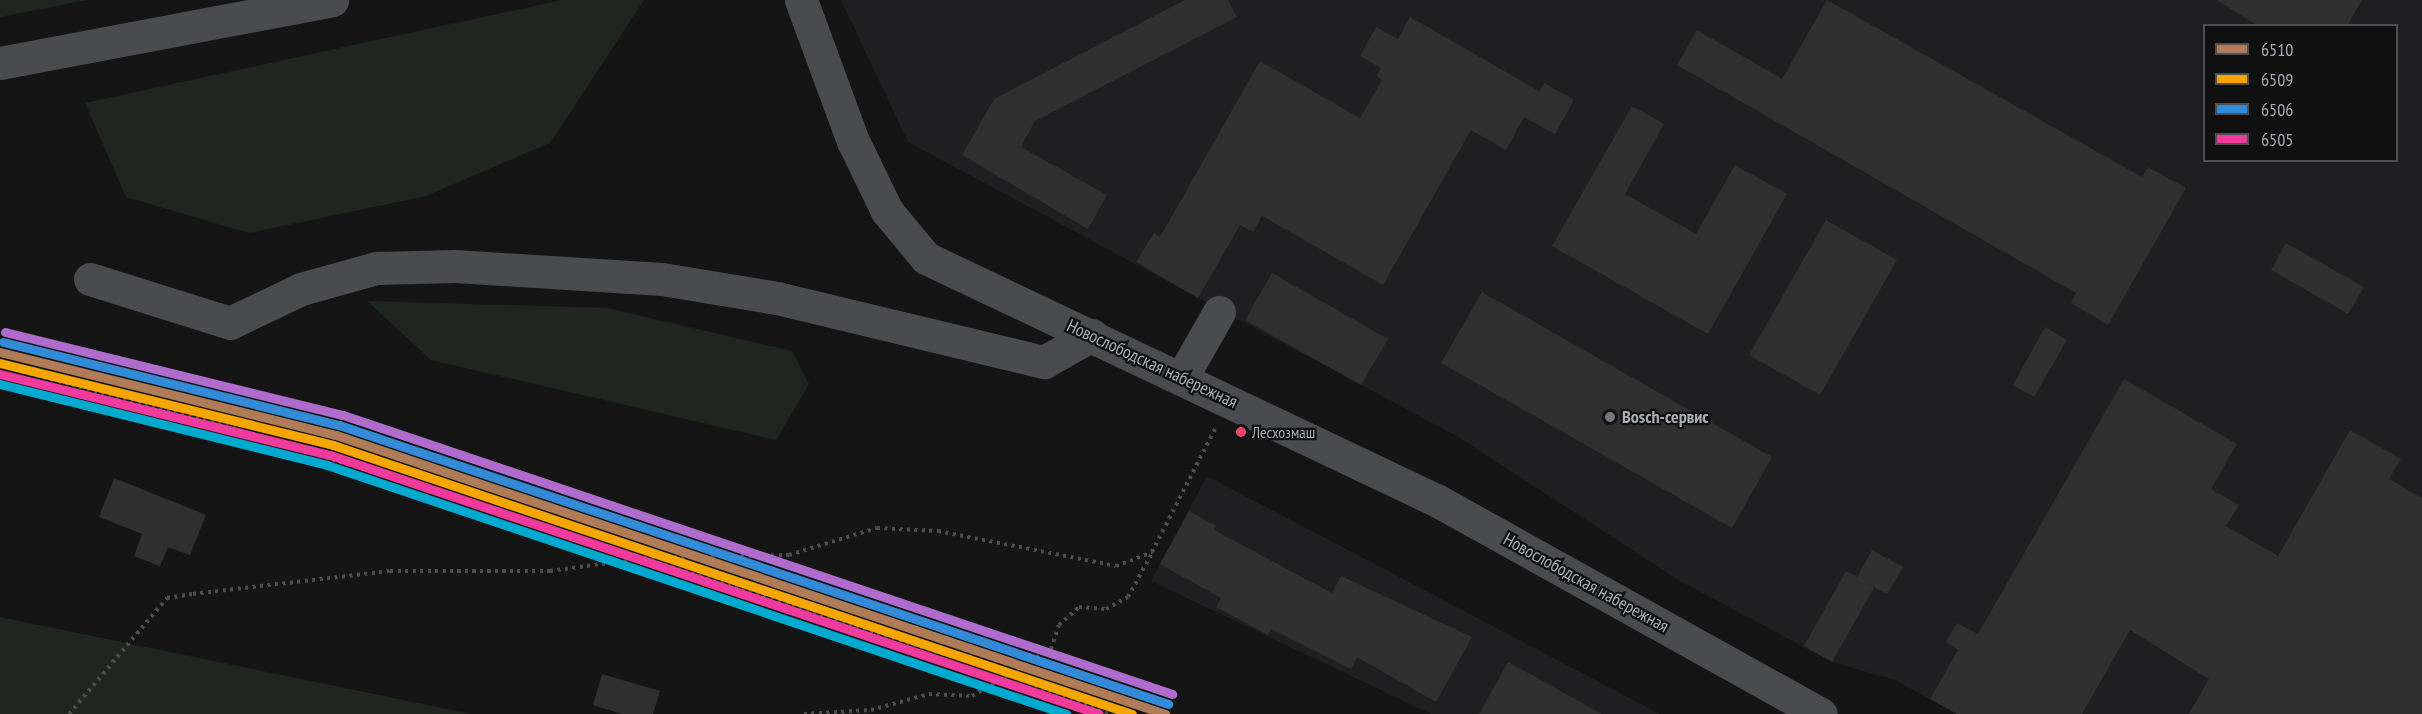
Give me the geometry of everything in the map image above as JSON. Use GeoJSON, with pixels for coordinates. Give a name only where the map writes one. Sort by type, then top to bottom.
{"type":"FeatureCollection","features":[{"type":"Feature","properties":{"kind":"street"},"geometry":{"type":"LineString","coordinates":[[0,63],[332,0]]}},
{"type":"Feature","properties":{"kind":"street","name":"Новослободская набережная"},"geometry":{"type":"LineString","coordinates":[[801,0],[853,141],[887,211],[926,258],[1182,377],[1438,501],[1821,714]]}},
{"type":"Feature","properties":{"kind":"street"},"geometry":{"type":"LineString","coordinates":[[90,279],[164,306],[230,322],[301,289],[376,268],[455,266],[662,279],[777,298],[1044,362],[1092,335]]}},
{"type":"Feature","properties":{"kind":"street"},"geometry":{"type":"LineString","coordinates":[[1182,377],[1219,312]]}},
{"type":"Feature","properties":{"kind":"path"},"geometry":{"type":"LineString","coordinates":[[0,366],[211,421],[1007,674],[1108,714]]}},
{"type":"Feature","properties":{"kind":"path"},"geometry":{"type":"LineString","coordinates":[[804,714],[871,710],[929,694],[972,696],[1051,649],[1059,626],[1078,608],[1106,609],[1128,597],[1230,400]]}},
{"type":"Feature","properties":{"kind":"path"},"geometry":{"type":"LineString","coordinates":[[69,714],[167,598],[390,571],[550,572],[644,558],[789,555],[877,528],[938,531],[1116,566],[1152,552]]}},
{"type":"Feature","properties":{"kind":"shaded area"},"geometry":{"type":"Polygon","coordinates":[[[0,0],[87,0],[0,17],[0,0]]]}},
{"type":"Feature","properties":{"kind":"shaded area"},"geometry":{"type":"Polygon","coordinates":[[[562,0],[644,0],[550,143],[426,196],[249,233],[126,197],[85,103],[562,0]]]}},
{"type":"Feature","properties":{"kind":"shaded area"},"geometry":{"type":"Polygon","coordinates":[[[841,0],[2422,0],[2422,714],[1957,714],[1895,680],[1832,662],[1680,581],[1460,438],[908,142],[841,0]]]}},
{"type":"Feature","properties":{"kind":"shaded area"},"geometry":{"type":"Polygon","coordinates":[[[367,301],[607,308],[792,351],[809,384],[776,440],[431,360],[367,301]]]}},
{"type":"Feature","properties":{"kind":"shaded area"},"geometry":{"type":"Polygon","coordinates":[[[1207,476],[1660,714],[1431,714],[1151,581],[1207,476]]]}},
{"type":"Feature","properties":{"kind":"shaded area"},"geometry":{"type":"Polygon","coordinates":[[[0,617],[471,714],[0,714],[0,617]]]}},
{"type":"Feature","properties":{"kind":"building"},"geometry":{"type":"Polygon","coordinates":[[[1185,0],[1228,0],[1237,17],[1035,121],[1021,147],[1107,195],[1088,229],[962,155],[994,99],[1185,0]]]}},
{"type":"Feature","properties":{"kind":"building"},"geometry":{"type":"Polygon","coordinates":[[[1827,0],[2142,177],[2148,167],[2186,188],[2108,325],[2071,303],[2076,293],[1677,65],[1697,30],[1782,79],[1827,0]]]}},
{"type":"Feature","properties":{"kind":"building"},"geometry":{"type":"Polygon","coordinates":[[[2217,0],[2362,0],[2348,24],[2255,24],[2217,0]]]}},
{"type":"Feature","properties":{"kind":"building"},"geometry":{"type":"Polygon","coordinates":[[[1410,17],[1539,91],[1544,83],[1574,100],[1555,134],[1524,117],[1506,150],[1471,130],[1383,285],[1262,216],[1253,232],[1240,225],[1198,298],[1136,262],[1154,233],[1160,237],[1260,61],[1360,118],[1382,80],[1377,76],[1381,68],[1360,56],[1376,27],[1398,39],[1410,17]]]}},
{"type":"Feature","properties":{"kind":"building"},"geometry":{"type":"Polygon","coordinates":[[[1632,106],[1664,124],[1625,194],[1696,234],[1735,165],[1787,194],[1708,334],[1552,246],[1632,106]]]}},
{"type":"Feature","properties":{"kind":"building"},"geometry":{"type":"Polygon","coordinates":[[[1826,220],[1897,260],[1820,395],[1749,355],[1826,220]]]}},
{"type":"Feature","properties":{"kind":"building"},"geometry":{"type":"Polygon","coordinates":[[[2286,243],[2364,287],[2348,314],[2271,270],[2286,243]]]}},
{"type":"Feature","properties":{"kind":"building"},"geometry":{"type":"Polygon","coordinates":[[[1272,273],[1388,339],[1361,385],[1245,320],[1272,273]]]}},
{"type":"Feature","properties":{"kind":"building"},"geometry":{"type":"Polygon","coordinates":[[[1482,292],[1772,457],[1732,528],[1441,363],[1482,292]]]}},
{"type":"Feature","properties":{"kind":"building"},"geometry":{"type":"Polygon","coordinates":[[[2045,327],[2067,340],[2034,397],[2013,385],[2045,327]]]}},
{"type":"Feature","properties":{"kind":"building"},"geometry":{"type":"Polygon","coordinates":[[[2124,379],[2237,444],[2211,489],[2239,505],[2226,526],[2278,556],[2350,430],[2401,459],[2389,479],[2422,498],[2422,714],[2189,714],[2209,679],[2130,630],[2082,714],[1957,714],[1930,699],[1958,650],[1946,642],[1957,623],[1978,634],[2124,379]]]}},
{"type":"Feature","properties":{"kind":"building"},"geometry":{"type":"Polygon","coordinates":[[[114,478],[206,515],[190,555],[168,547],[160,566],[134,556],[142,534],[99,517],[114,478]]]}},
{"type":"Feature","properties":{"kind":"building"},"geometry":{"type":"Polygon","coordinates":[[[1189,511],[1216,526],[1214,530],[1332,593],[1341,576],[1472,637],[1436,702],[1357,657],[1351,669],[1271,629],[1268,635],[1216,607],[1221,598],[1160,564],[1189,511]]]}},
{"type":"Feature","properties":{"kind":"building"},"geometry":{"type":"Polygon","coordinates":[[[1872,550],[1903,567],[1887,594],[1864,582],[1874,588],[1832,662],[1804,646],[1846,571],[1857,577],[1872,550]]]}},
{"type":"Feature","properties":{"kind":"building"},"geometry":{"type":"Polygon","coordinates":[[[1508,662],[1602,714],[1479,714],[1508,662]]]}},
{"type":"Feature","properties":{"kind":"building"},"geometry":{"type":"Polygon","coordinates":[[[602,674],[660,691],[653,714],[622,714],[593,705],[602,674]]]}},
{"type":"Feature","properties":{"kind":"transit line"},"geometry":{"type":"LineString","coordinates":[[5,332],[343,415],[1172,694]]}},
{"type":"Feature","properties":{"kind":"transit line","name":"6506"},"geometry":{"type":"LineString","coordinates":[[3,342],[339,425],[1168,704]]}},
{"type":"Feature","properties":{"kind":"transit line","name":"6510"},"geometry":{"type":"LineString","coordinates":[[0,352],[336,435],[1165,714]]}},
{"type":"Feature","properties":{"kind":"transit line","name":"6509"},"geometry":{"type":"LineString","coordinates":[[0,363],[333,445],[1132,714]]}},
{"type":"Feature","properties":{"kind":"transit line","name":"6505"},"geometry":{"type":"LineString","coordinates":[[0,374],[330,455],[1099,714]]}},
{"type":"Feature","properties":{"kind":"transit line"},"geometry":{"type":"LineString","coordinates":[[0,384],[327,465],[1066,714]]}},
{"type":"Feature","properties":{"kind":"place","name":"Bosch-сервис"},"geometry":{"type":"Point","coordinates":[1610,417]}},
{"type":"Feature","properties":{"kind":"place","name":"Лесхозмаш"},"geometry":{"type":"Point","coordinates":[1241,432]}}]}
